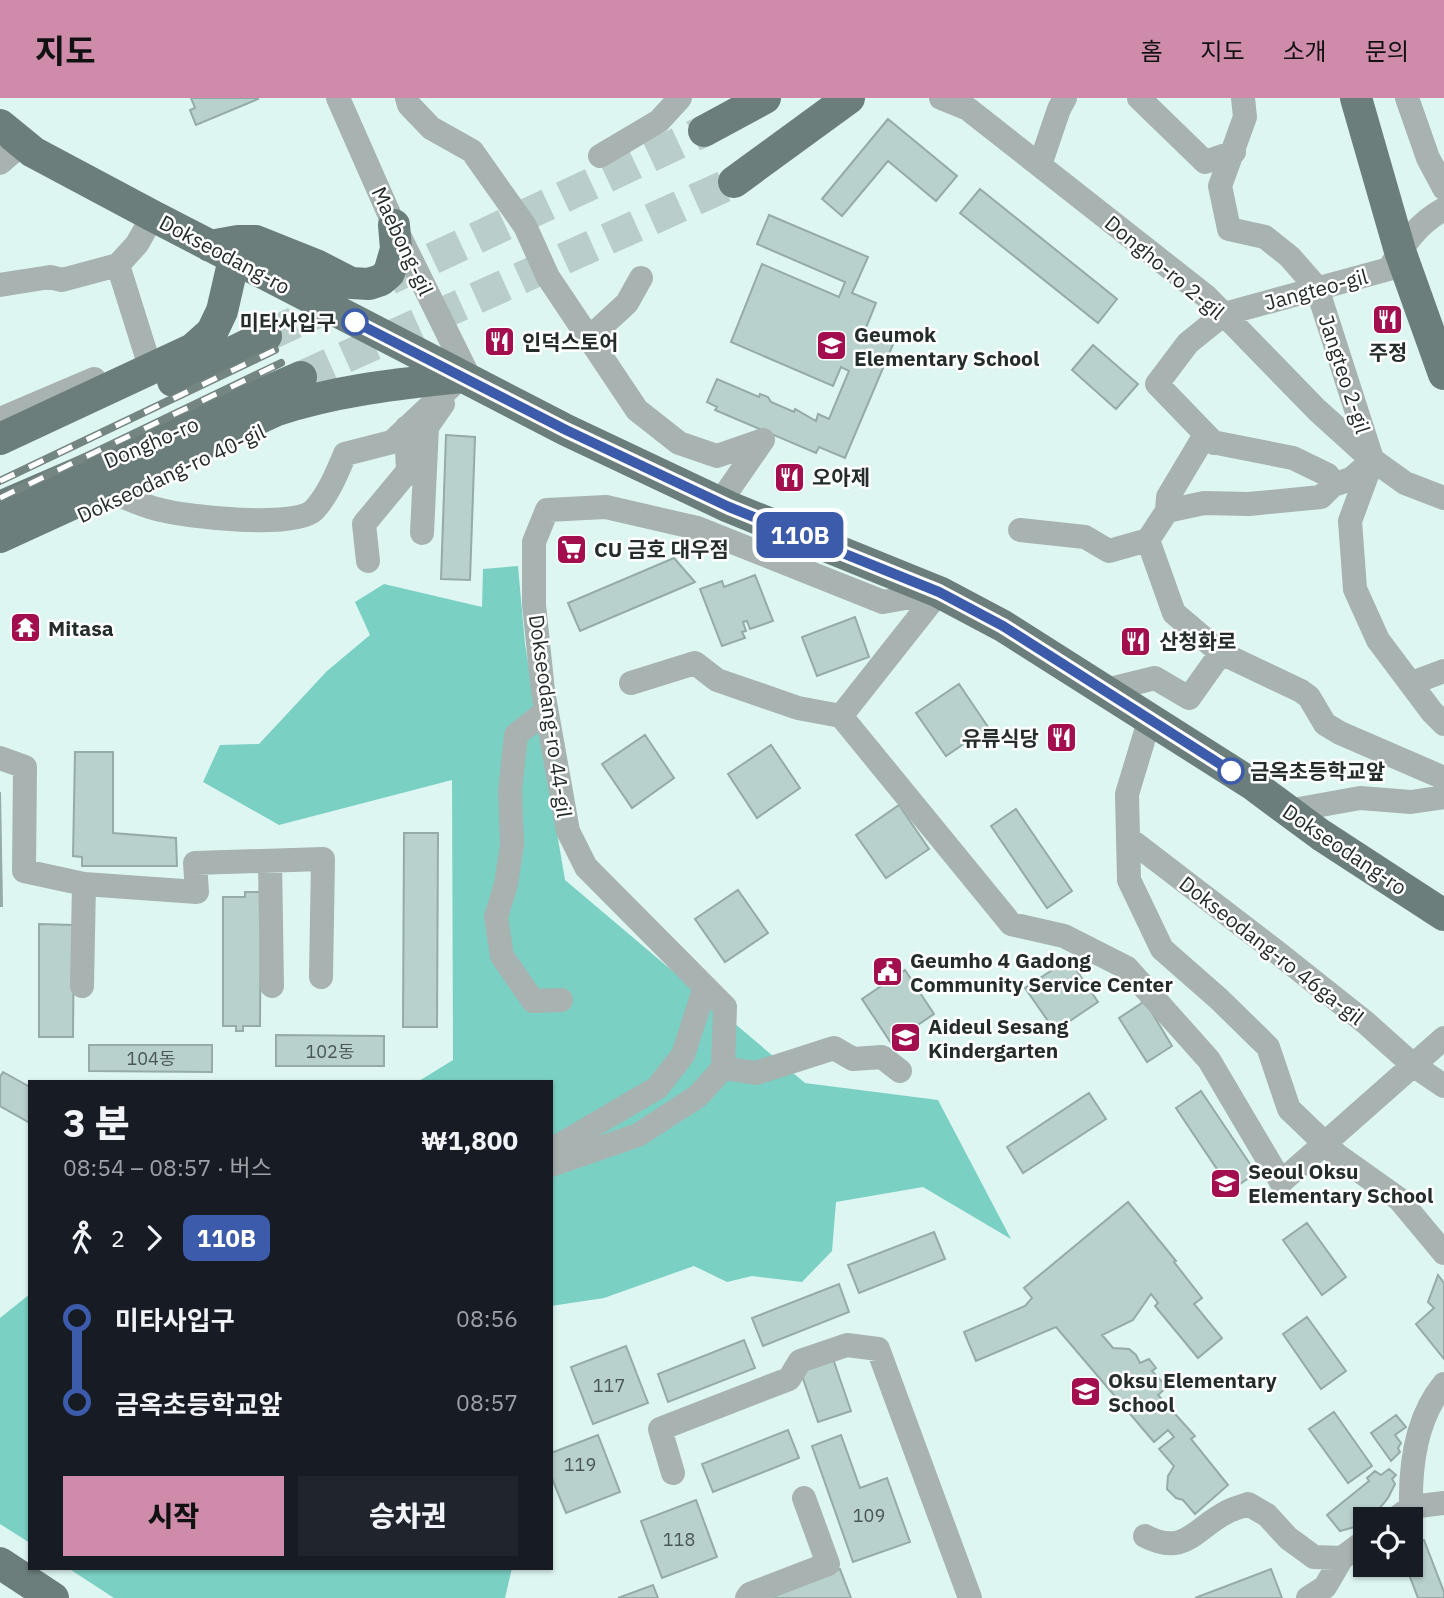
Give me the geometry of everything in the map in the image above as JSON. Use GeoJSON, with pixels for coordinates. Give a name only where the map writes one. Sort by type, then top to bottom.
{"type":"FeatureCollection","features":[{"type":"Feature","properties":{"kind":"main road"},"geometry":{"type":"LineString","coordinates":[[704,131],[765,98]]}},
{"type":"Feature","properties":{"kind":"main road"},"geometry":{"type":"LineString","coordinates":[[734,182],[849,98]]}},
{"type":"Feature","properties":{"kind":"main road"},"geometry":{"type":"LineString","coordinates":[[1356,98],[1400,251],[1444,374]]}},
{"type":"Feature","properties":{"kind":"main road","name":"Dokseodang-ro"},"geometry":{"type":"LineString","coordinates":[[8,144],[33,152],[222,253],[566,430],[720,502],[939,592],[1003,626],[1150,718],[1444,915]]}},
{"type":"Feature","properties":{"kind":"main road"},"geometry":{"type":"LineString","coordinates":[[0,439],[193,349],[212,331],[222,311],[222,253],[238,240],[256,241],[351,283],[369,284],[381,280],[389,272],[396,249],[394,225]]}},
{"type":"Feature","properties":{"kind":"main road","name":"Dongho-ro"},"geometry":{"type":"LineString","coordinates":[[0,460],[81,425],[266,336]]}},
{"type":"Feature","properties":{"kind":"main road","name":"Dongho-ro"},"geometry":{"type":"LineString","coordinates":[[0,507],[301,377]]}},
{"type":"Feature","properties":{"kind":"main road"},"geometry":{"type":"LineString","coordinates":[[0,537],[277,410],[306,400],[467,380]]}},
{"type":"Feature","properties":{"kind":"main road"},"geometry":{"type":"LineString","coordinates":[[0,1563],[53,1598]]}},
{"type":"Feature","properties":{"kind":"street","name":"Maebong-gil"},"geometry":{"type":"LineString","coordinates":[[338,98],[467,380]]}},
{"type":"Feature","properties":{"kind":"street"},"geometry":{"type":"LineString","coordinates":[[407,98],[431,128],[472,150],[525,226],[548,277],[637,410],[679,443],[717,456],[763,440],[720,502]]}},
{"type":"Feature","properties":{"kind":"street"},"geometry":{"type":"LineString","coordinates":[[600,156],[660,121],[678,98]]}},
{"type":"Feature","properties":{"kind":"street","name":"Dongho-ro 2-gil"},"geometry":{"type":"LineString","coordinates":[[941,98],[968,109],[1207,297],[1317,410],[1373,460],[1405,483],[1444,498]]}},
{"type":"Feature","properties":{"kind":"street"},"geometry":{"type":"LineString","coordinates":[[1040,165],[1065,98]]}},
{"type":"Feature","properties":{"kind":"street"},"geometry":{"type":"LineString","coordinates":[[1139,98],[1205,162],[1234,152]]}},
{"type":"Feature","properties":{"kind":"street"},"geometry":{"type":"LineString","coordinates":[[1243,98],[1245,117],[1220,186],[1229,229],[1265,237],[1290,257],[1317,288]]}},
{"type":"Feature","properties":{"kind":"street"},"geometry":{"type":"LineString","coordinates":[[1407,98],[1438,161],[1444,188]]}},
{"type":"Feature","properties":{"kind":"street","name":"Jangteo-gil"},"geometry":{"type":"LineString","coordinates":[[1224,314],[1389,269],[1426,219],[1444,209]]}},
{"type":"Feature","properties":{"kind":"street"},"geometry":{"type":"LineString","coordinates":[[0,285],[50,276],[62,280],[118,265],[137,244],[153,216]]}},
{"type":"Feature","properties":{"kind":"street"},"geometry":{"type":"LineString","coordinates":[[118,265],[146,354]]}},
{"type":"Feature","properties":{"kind":"street"},"geometry":{"type":"LineString","coordinates":[[588,339],[627,303],[641,278]]}},
{"type":"Feature","properties":{"kind":"street","name":"Jangteo 2-gil"},"geometry":{"type":"LineString","coordinates":[[1317,288],[1373,460]]}},
{"type":"Feature","properties":{"kind":"street"},"geometry":{"type":"LineString","coordinates":[[1214,443],[1157,384],[1188,343],[1224,314]]}},
{"type":"Feature","properties":{"kind":"street"},"geometry":{"type":"LineString","coordinates":[[0,419],[196,331]]}},
{"type":"Feature","properties":{"kind":"street"},"geometry":{"type":"LineString","coordinates":[[121,496],[161,510],[233,519],[283,520],[300,516],[312,511],[334,479],[345,454],[392,442],[467,380]]}},
{"type":"Feature","properties":{"kind":"street"},"geometry":{"type":"LineString","coordinates":[[422,533],[428,427],[467,380]]}},
{"type":"Feature","properties":{"kind":"street","name":"Dokseodang-ro 40-gil"},"geometry":{"type":"LineString","coordinates":[[0,553],[344,396]]}},
{"type":"Feature","properties":{"kind":"street"},"geometry":{"type":"LineString","coordinates":[[0,399],[21,398],[38,403]]}},
{"type":"Feature","properties":{"kind":"street"},"geometry":{"type":"LineString","coordinates":[[368,561],[364,524],[408,471],[406,428]]}},
{"type":"Feature","properties":{"kind":"street"},"geometry":{"type":"LineString","coordinates":[[1020,530],[1085,537],[1109,551],[1147,540],[1167,511],[1168,497],[1202,440],[1293,458],[1328,475],[1333,485]]}},
{"type":"Feature","properties":{"kind":"street"},"geometry":{"type":"LineString","coordinates":[[1167,511],[1204,502],[1249,504],[1321,498],[1333,485],[1351,479],[1373,460]]}},
{"type":"Feature","properties":{"kind":"street"},"geometry":{"type":"LineString","coordinates":[[1373,460],[1350,521],[1355,589],[1378,640],[1444,724]]}},
{"type":"Feature","properties":{"kind":"street","name":"Dokseodang-ro 44-gil"},"geometry":{"type":"LineString","coordinates":[[723,1068],[724,1007],[586,867],[568,831],[547,711],[534,605],[534,542],[547,510],[606,507],[697,528],[883,602],[939,592]]}},
{"type":"Feature","properties":{"kind":"street"},"geometry":{"type":"LineString","coordinates":[[1147,540],[1174,613],[1222,653],[1301,691],[1309,697],[1325,723],[1441,797]]}},
{"type":"Feature","properties":{"kind":"street"},"geometry":{"type":"LineString","coordinates":[[841,716],[939,592]]}},
{"type":"Feature","properties":{"kind":"street"},"geometry":{"type":"LineString","coordinates":[[1106,690],[1155,678],[1189,698],[1222,653]]}},
{"type":"Feature","properties":{"kind":"street"},"geometry":{"type":"LineString","coordinates":[[631,684],[695,663],[717,680],[798,708],[841,716],[1011,924],[1064,936],[1127,968],[1209,1060],[1281,1182],[1444,1038]]}},
{"type":"Feature","properties":{"kind":"street"},"geometry":{"type":"LineString","coordinates":[[1412,683],[1444,671]]}},
{"type":"Feature","properties":{"kind":"street"},"geometry":{"type":"LineString","coordinates":[[547,711],[516,735],[510,791],[512,845],[506,884],[496,917],[502,956],[533,1001],[561,1000]]}},
{"type":"Feature","properties":{"kind":"street"},"geometry":{"type":"LineString","coordinates":[[1150,718],[1127,794],[1129,880],[1161,949],[1219,999],[1268,1047],[1289,1109],[1326,1144],[1399,1199],[1444,1253]]}},
{"type":"Feature","properties":{"kind":"street"},"geometry":{"type":"LineString","coordinates":[[0,758],[25,767],[24,871],[85,884],[197,892],[195,863],[323,859],[321,977]]}},
{"type":"Feature","properties":{"kind":"street"},"geometry":{"type":"LineString","coordinates":[[1288,811],[1360,798],[1411,802],[1441,797]]}},
{"type":"Feature","properties":{"kind":"street","name":"Dokseodang-ro 46ga-gil"},"geometry":{"type":"LineString","coordinates":[[1128,838],[1366,1023],[1413,1065],[1444,1086]]}},
{"type":"Feature","properties":{"kind":"street"},"geometry":{"type":"LineString","coordinates":[[270,861],[272,986]]}},
{"type":"Feature","properties":{"kind":"street"},"geometry":{"type":"LineString","coordinates":[[82,986],[85,884]]}},
{"type":"Feature","properties":{"kind":"street"},"geometry":{"type":"LineString","coordinates":[[553,1149],[657,1088],[684,1055],[705,987]]}},
{"type":"Feature","properties":{"kind":"street"},"geometry":{"type":"LineString","coordinates":[[553,1164],[638,1135],[698,1096],[723,1068],[756,1073],[834,1048],[853,1059],[882,1057],[900,1070]]}},
{"type":"Feature","properties":{"kind":"street"},"geometry":{"type":"LineString","coordinates":[[674,1473],[660,1430],[789,1379],[800,1361],[847,1345],[877,1349],[964,1596]]}},
{"type":"Feature","properties":{"kind":"street"},"geometry":{"type":"LineString","coordinates":[[1405,1507],[1411,1484],[1416,1439],[1435,1395],[1444,1384]]}},
{"type":"Feature","properties":{"kind":"street"},"geometry":{"type":"LineString","coordinates":[[747,1598],[750,1594],[828,1564],[804,1498]]}},
{"type":"Feature","properties":{"kind":"street"},"geometry":{"type":"LineString","coordinates":[[1423,1508],[1444,1503]]}},
{"type":"Feature","properties":{"kind":"street"},"geometry":{"type":"LineString","coordinates":[[1145,1536],[1159,1543],[1179,1544],[1226,1512],[1248,1504],[1267,1516],[1288,1538],[1314,1557],[1342,1558]]}},
{"type":"Feature","properties":{"kind":"street"},"geometry":{"type":"LineString","coordinates":[[1308,1598],[1325,1587],[1342,1558],[1353,1550]]}},
{"type":"Feature","properties":{"kind":"green space"},"geometry":{"type":"Polygon","coordinates":[[[518,566],[525,644],[565,880],[805,1083],[938,1100],[1011,1239],[923,1187],[836,1202],[832,1251],[802,1282],[752,1276],[727,1282],[694,1266],[604,1298],[553,1306],[553,1080],[421,1080],[453,1060],[452,780],[279,825],[203,782],[220,745],[259,744],[327,671],[370,635],[355,602],[384,584],[482,607],[483,569],[518,566]]]}},
{"type":"Feature","properties":{"kind":"green space"},"geometry":{"type":"Polygon","coordinates":[[[28,1296],[28,1542],[0,1524],[0,1318],[28,1296]]]}},
{"type":"Feature","properties":{"kind":"green space"},"geometry":{"type":"Polygon","coordinates":[[[71,1570],[512,1570],[505,1598],[114,1598],[71,1570]]]}},
{"type":"Feature","properties":{"kind":"building"},"geometry":{"type":"Polygon","coordinates":[[[191,98],[258,99],[196,125],[190,110],[195,108],[191,98]]]}},
{"type":"Feature","properties":{"kind":"building"},"geometry":{"type":"Polygon","coordinates":[[[888,119],[957,176],[936,201],[888,161],[842,216],[822,199],[888,119]]]}},
{"type":"Feature","properties":{"kind":"building"},"geometry":{"type":"Polygon","coordinates":[[[980,189],[1117,299],[1098,323],[960,213],[980,189]]]}},
{"type":"Feature","properties":{"kind":"building"},"geometry":{"type":"Polygon","coordinates":[[[769,215],[868,257],[852,293],[876,303],[865,330],[894,342],[845,458],[819,447],[816,453],[715,410],[717,407],[707,402],[717,379],[759,397],[760,394],[768,397],[771,402],[794,412],[795,409],[816,421],[818,414],[829,419],[849,371],[841,367],[833,386],[731,342],[762,264],[839,297],[845,282],[757,244],[769,215]]]}},
{"type":"Feature","properties":{"kind":"building"},"geometry":{"type":"Polygon","coordinates":[[[1093,345],[1138,384],[1116,409],[1072,370],[1093,345]]]}},
{"type":"Feature","properties":{"kind":"building"},"geometry":{"type":"Polygon","coordinates":[[[446,435],[475,437],[470,580],[441,579],[446,435]]]}},
{"type":"Feature","properties":{"kind":"building"},"geometry":{"type":"Polygon","coordinates":[[[674,558],[695,582],[580,631],[568,603],[674,558]]]}},
{"type":"Feature","properties":{"kind":"building"},"geometry":{"type":"Polygon","coordinates":[[[755,575],[773,621],[750,629],[747,621],[743,622],[746,631],[742,632],[745,638],[722,646],[700,589],[722,581],[724,587],[755,575]]]}},
{"type":"Feature","properties":{"kind":"building"},"geometry":{"type":"Polygon","coordinates":[[[855,617],[869,657],[817,676],[802,637],[855,617]]]}},
{"type":"Feature","properties":{"kind":"building"},"geometry":{"type":"Polygon","coordinates":[[[959,684],[988,727],[946,756],[916,713],[959,684]]]}},
{"type":"Feature","properties":{"kind":"building"},"geometry":{"type":"Polygon","coordinates":[[[645,735],[674,778],[632,808],[602,764],[645,735]]]}},
{"type":"Feature","properties":{"kind":"building"},"geometry":{"type":"Polygon","coordinates":[[[771,745],[800,788],[757,818],[728,774],[771,745]]]}},
{"type":"Feature","properties":{"kind":"building"},"geometry":{"type":"Polygon","coordinates":[[[75,752],[113,752],[113,833],[176,838],[177,866],[82,866],[82,857],[73,856],[75,752]]]}},
{"type":"Feature","properties":{"kind":"building"},"geometry":{"type":"Polygon","coordinates":[[[0,792],[2,906],[0,906],[0,792]]]}},
{"type":"Feature","properties":{"kind":"building"},"geometry":{"type":"Polygon","coordinates":[[[899,805],[929,849],[886,878],[856,835],[899,805]]]}},
{"type":"Feature","properties":{"kind":"building"},"geometry":{"type":"Polygon","coordinates":[[[1016,809],[1072,891],[1047,908],[991,826],[1016,809]]]}},
{"type":"Feature","properties":{"kind":"building"},"geometry":{"type":"Polygon","coordinates":[[[404,833],[438,833],[437,1027],[403,1027],[404,833]]]}},
{"type":"Feature","properties":{"kind":"building"},"geometry":{"type":"Polygon","coordinates":[[[738,890],[768,933],[725,962],[695,919],[738,890]]]}},
{"type":"Feature","properties":{"kind":"building"},"geometry":{"type":"Polygon","coordinates":[[[245,892],[261,892],[260,1026],[243,1026],[243,1031],[236,1031],[236,1026],[223,1026],[223,897],[245,897],[245,892]]]}},
{"type":"Feature","properties":{"kind":"building"},"geometry":{"type":"Polygon","coordinates":[[[39,924],[74,925],[73,1037],[39,1037],[39,924]]]}},
{"type":"Feature","properties":{"kind":"building"},"geometry":{"type":"Polygon","coordinates":[[[1069,959],[1098,1002],[1055,1031],[1025,988],[1069,959]]]}},
{"type":"Feature","properties":{"kind":"building"},"geometry":{"type":"Polygon","coordinates":[[[905,970],[934,1014],[891,1043],[862,999],[905,970]]]}},
{"type":"Feature","properties":{"kind":"building"},"geometry":{"type":"Polygon","coordinates":[[[1145,1001],[1172,1046],[1147,1062],[1119,1018],[1145,1001]]]}},
{"type":"Feature","properties":{"kind":"building"},"geometry":{"type":"Polygon","coordinates":[[[276,1035],[384,1036],[384,1066],[276,1066],[276,1035]]]}},
{"type":"Feature","properties":{"kind":"building"},"geometry":{"type":"Polygon","coordinates":[[[89,1045],[212,1045],[212,1072],[89,1071],[89,1045]]]}},
{"type":"Feature","properties":{"kind":"building"},"geometry":{"type":"Polygon","coordinates":[[[3,1072],[28,1086],[28,1122],[0,1106],[0,1077],[3,1072]]]}},
{"type":"Feature","properties":{"kind":"building"},"geometry":{"type":"Polygon","coordinates":[[[1201,1091],[1256,1173],[1231,1190],[1176,1108],[1201,1091]]]}},
{"type":"Feature","properties":{"kind":"building"},"geometry":{"type":"Polygon","coordinates":[[[1089,1093],[1106,1119],[1023,1173],[1007,1147],[1089,1093]]]}},
{"type":"Feature","properties":{"kind":"building"},"geometry":{"type":"Polygon","coordinates":[[[1128,1202],[1202,1298],[1194,1304],[1222,1338],[1198,1358],[1155,1306],[1158,1303],[1151,1294],[1133,1320],[1102,1335],[1113,1348],[1129,1349],[1140,1363],[1149,1359],[1156,1368],[1152,1371],[1167,1387],[1158,1395],[1195,1436],[1191,1439],[1228,1485],[1195,1514],[1183,1500],[1176,1498],[1167,1489],[1168,1476],[1174,1466],[1159,1449],[1174,1437],[1168,1430],[1154,1442],[1056,1327],[976,1361],[964,1332],[1025,1306],[1032,1298],[1024,1288],[1128,1202]]]}},
{"type":"Feature","properties":{"kind":"building"},"geometry":{"type":"Polygon","coordinates":[[[1307,1223],[1346,1277],[1322,1295],[1283,1240],[1307,1223]]]}},
{"type":"Feature","properties":{"kind":"building"},"geometry":{"type":"Polygon","coordinates":[[[934,1232],[945,1259],[859,1293],[848,1265],[934,1232]]]}},
{"type":"Feature","properties":{"kind":"building"},"geometry":{"type":"Polygon","coordinates":[[[1438,1275],[1444,1283],[1444,1359],[1416,1324],[1434,1308],[1428,1302],[1438,1275]]]}},
{"type":"Feature","properties":{"kind":"building"},"geometry":{"type":"Polygon","coordinates":[[[839,1284],[849,1312],[763,1346],[752,1318],[839,1284]]]}},
{"type":"Feature","properties":{"kind":"building"},"geometry":{"type":"Polygon","coordinates":[[[1307,1317],[1346,1371],[1321,1389],[1283,1334],[1307,1317]]]}},
{"type":"Feature","properties":{"kind":"building"},"geometry":{"type":"Polygon","coordinates":[[[744,1340],[755,1368],[668,1402],[658,1374],[744,1340]]]}},
{"type":"Feature","properties":{"kind":"building"},"geometry":{"type":"Polygon","coordinates":[[[626,1346],[648,1403],[593,1424],[571,1367],[626,1346]]]}},
{"type":"Feature","properties":{"kind":"building"},"geometry":{"type":"Polygon","coordinates":[[[832,1356],[851,1411],[818,1422],[799,1367],[832,1356]]]}},
{"type":"Feature","properties":{"kind":"building"},"geometry":{"type":"Polygon","coordinates":[[[1334,1412],[1372,1466],[1348,1483],[1309,1429],[1334,1412]]]}},
{"type":"Feature","properties":{"kind":"building"},"geometry":{"type":"Polygon","coordinates":[[[1396,1415],[1406,1427],[1395,1435],[1401,1443],[1398,1448],[1400,1452],[1391,1461],[1371,1433],[1396,1415]]]}},
{"type":"Feature","properties":{"kind":"building"},"geometry":{"type":"Polygon","coordinates":[[[788,1430],[799,1458],[713,1492],[702,1464],[788,1430]]]}},
{"type":"Feature","properties":{"kind":"building"},"geometry":{"type":"Polygon","coordinates":[[[598,1435],[620,1492],[566,1513],[553,1481],[553,1452],[598,1435]]]}},
{"type":"Feature","properties":{"kind":"building"},"geometry":{"type":"Polygon","coordinates":[[[841,1435],[860,1488],[887,1478],[910,1542],[853,1562],[812,1446],[841,1435]]]}},
{"type":"Feature","properties":{"kind":"building"},"geometry":{"type":"Polygon","coordinates":[[[1389,1469],[1396,1475],[1392,1479],[1395,1484],[1388,1498],[1381,1507],[1353,1507],[1353,1527],[1340,1531],[1327,1515],[1369,1481],[1367,1478],[1375,1471],[1381,1475],[1389,1469]]]}},
{"type":"Feature","properties":{"kind":"building"},"geometry":{"type":"Polygon","coordinates":[[[696,1500],[717,1557],[662,1578],[641,1521],[696,1500]]]}},
{"type":"Feature","properties":{"kind":"building"},"geometry":{"type":"Polygon","coordinates":[[[1423,1540],[1444,1598],[1418,1598],[1410,1577],[1423,1577],[1423,1540]]]}},
{"type":"Feature","properties":{"kind":"building"},"geometry":{"type":"Polygon","coordinates":[[[840,1569],[851,1598],[763,1598],[840,1569]]]}},
{"type":"Feature","properties":{"kind":"building"},"geometry":{"type":"Polygon","coordinates":[[[1271,1569],[1282,1598],[1195,1598],[1271,1569]]]}},
{"type":"Feature","properties":{"kind":"building"},"geometry":{"type":"Polygon","coordinates":[[[653,1585],[658,1598],[618,1598],[653,1585]]]}},
{"type":"Feature","properties":{"kind":"tunnel"},"geometry":{"type":"LineString","coordinates":[[389,279],[704,131]]}},
{"type":"Feature","properties":{"kind":"tunnel"},"geometry":{"type":"LineString","coordinates":[[301,377],[734,182]]}},
{"type":"Feature","properties":{"kind":"tunnel"},"geometry":{"type":"LineString","coordinates":[[266,336],[348,298]]}},
{"type":"Feature","properties":{"kind":"railway"},"geometry":{"type":"LineString","coordinates":[[0,481],[275,350]]}},
{"type":"Feature","properties":{"kind":"railway"},"geometry":{"type":"LineString","coordinates":[[0,498],[281,363]]}},
{"type":"Feature","properties":{"kind":"bus line","name":"110B"},"geometry":{"type":"LineString","coordinates":[[355,322],[566,430],[729,507],[939,592],[1003,626],[1231,771]]}},
{"type":"Feature","properties":{"kind":"place","name":"주정"},"geometry":{"type":"Point","coordinates":[1388,320]}},
{"type":"Feature","properties":{"kind":"place","name":"미타사입구"},"geometry":{"type":"Point","coordinates":[355,322]}},
{"type":"Feature","properties":{"kind":"place","name":"인덕스토어"},"geometry":{"type":"Point","coordinates":[499,342]}},
{"type":"Feature","properties":{"kind":"place","name":"Geumok Elementary School"},"geometry":{"type":"Point","coordinates":[831,346]}},
{"type":"Feature","properties":{"kind":"place","name":"오아제"},"geometry":{"type":"Point","coordinates":[789,477]}},
{"type":"Feature","properties":{"kind":"place","name":"CU 금호 대우점"},"geometry":{"type":"Point","coordinates":[571,549]}},
{"type":"Feature","properties":{"kind":"place","name":"Mitasa"},"geometry":{"type":"Point","coordinates":[25,628]}},
{"type":"Feature","properties":{"kind":"place","name":"산청화로"},"geometry":{"type":"Point","coordinates":[1136,641]}},
{"type":"Feature","properties":{"kind":"place","name":"유류식당"},"geometry":{"type":"Point","coordinates":[1062,738]}},
{"type":"Feature","properties":{"kind":"place","name":"금옥초등학교앞"},"geometry":{"type":"Point","coordinates":[1231,771]}},
{"type":"Feature","properties":{"kind":"place","name":"Geumho 4 Gadong Community Service Center"},"geometry":{"type":"Point","coordinates":[887,972]}},
{"type":"Feature","properties":{"kind":"place","name":"Aideul Sesang Kindergarten"},"geometry":{"type":"Point","coordinates":[905,1038]}},
{"type":"Feature","properties":{"kind":"place","name":"Seoul Oksu Elementary School"},"geometry":{"type":"Point","coordinates":[1225,1183]}},
{"type":"Feature","properties":{"kind":"place","name":"Oksu Elementary School"},"geometry":{"type":"Point","coordinates":[1085,1392]}}]}
